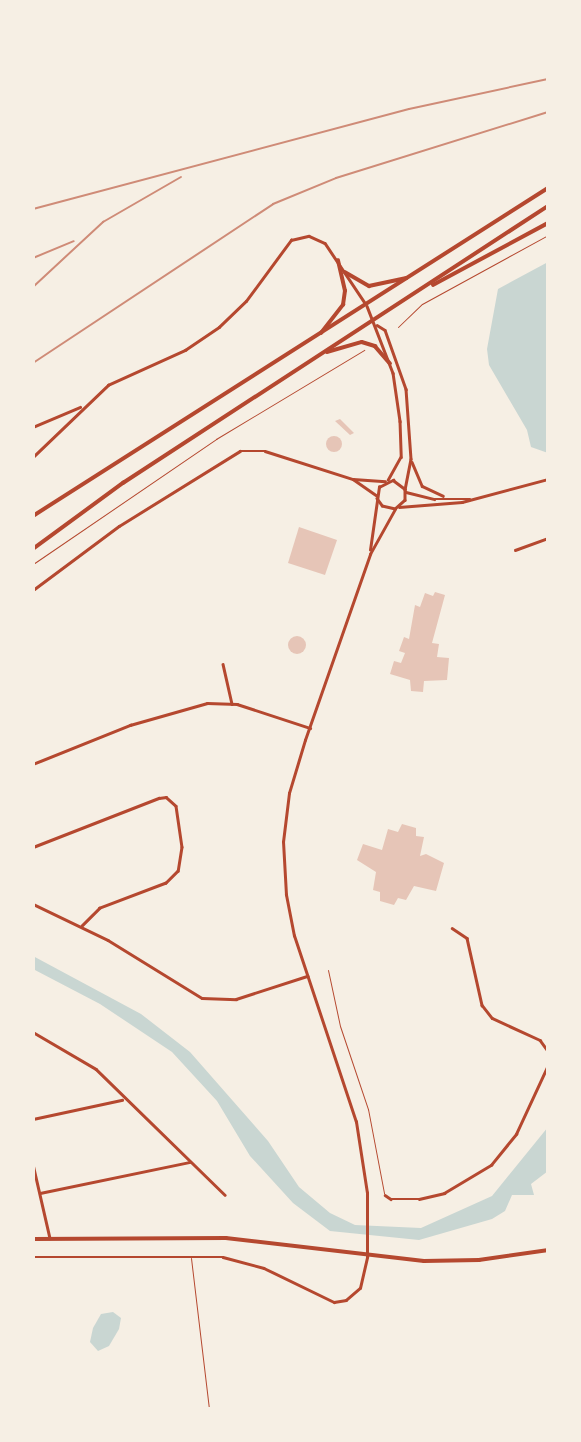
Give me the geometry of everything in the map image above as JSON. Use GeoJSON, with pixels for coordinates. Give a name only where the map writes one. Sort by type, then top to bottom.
{"type":"FeatureCollection","features":[{"type":"Feature","properties":{"kind":"main road"},"geometry":{"type":"LineString","coordinates":[[33,516],[314,340],[548,188]]}},
{"type":"Feature","properties":{"kind":"main road"},"geometry":{"type":"LineString","coordinates":[[33,549],[123,483],[548,206]]}},
{"type":"Feature","properties":{"kind":"main road"},"geometry":{"type":"LineString","coordinates":[[410,297],[548,223]]}},
{"type":"Feature","properties":{"kind":"main road"},"geometry":{"type":"LineString","coordinates":[[314,340],[343,305],[345,291],[338,261]]}},
{"type":"Feature","properties":{"kind":"main road"},"geometry":{"type":"LineString","coordinates":[[345,272],[374,286],[415,275]]}},
{"type":"Feature","properties":{"kind":"main road"},"geometry":{"type":"LineString","coordinates":[[318,355],[362,342],[375,346],[390,363]]}},
{"type":"Feature","properties":{"kind":"main road"},"geometry":{"type":"LineString","coordinates":[[33,1239],[226,1238],[367,1257],[452,1261],[548,1250]]}},
{"type":"Feature","properties":{"kind":"street"},"geometry":{"type":"LineString","coordinates":[[33,427],[83,405],[117,379],[173,356],[219,327],[246,301],[291,240],[315,238],[338,261],[367,306],[377,325],[390,363],[400,421],[401,457],[377,497],[370,554]]}},
{"type":"Feature","properties":{"kind":"street"},"geometry":{"type":"LineString","coordinates":[[33,1257],[191,1255],[257,1266],[334,1302],[352,1296],[360,1288],[367,1257],[367,1217],[356,1122],[289,914],[283,842],[289,793],[310,728],[370,554],[405,491],[411,459],[407,389],[384,328],[377,325]]}},
{"type":"Feature","properties":{"kind":"street"},"geometry":{"type":"LineString","coordinates":[[33,457],[65,430],[83,405]]}},
{"type":"Feature","properties":{"kind":"street"},"geometry":{"type":"LineString","coordinates":[[33,590],[118,526],[240,451],[273,452],[353,479],[387,481],[405,491],[470,499]]}},
{"type":"Feature","properties":{"kind":"street"},"geometry":{"type":"LineString","coordinates":[[411,459],[422,486],[446,498]]}},
{"type":"Feature","properties":{"kind":"street"},"geometry":{"type":"LineString","coordinates":[[353,479],[377,497],[383,506],[397,508],[470,499],[548,478]]}},
{"type":"Feature","properties":{"kind":"street"},"geometry":{"type":"LineString","coordinates":[[515,550],[548,538]]}},
{"type":"Feature","properties":{"kind":"street"},"geometry":{"type":"LineString","coordinates":[[223,664],[232,704]]}},
{"type":"Feature","properties":{"kind":"street"},"geometry":{"type":"LineString","coordinates":[[33,764],[158,716],[207,703],[232,704],[310,728]]}},
{"type":"Feature","properties":{"kind":"street"},"geometry":{"type":"LineString","coordinates":[[33,848],[159,797],[166,797],[176,806],[181,847],[178,871],[166,883],[100,908],[82,926]]}},
{"type":"Feature","properties":{"kind":"street"},"geometry":{"type":"LineString","coordinates":[[33,904],[82,926],[202,998],[236,999],[307,976]]}},
{"type":"Feature","properties":{"kind":"street"},"geometry":{"type":"LineString","coordinates":[[452,928],[467,938],[482,1005],[492,1018],[540,1041],[548,1051]]}},
{"type":"Feature","properties":{"kind":"street"},"geometry":{"type":"LineString","coordinates":[[33,1032],[96,1069],[124,1100],[225,1195]]}},
{"type":"Feature","properties":{"kind":"street"},"geometry":{"type":"LineString","coordinates":[[385,1195],[391,1199],[431,1196],[466,1182],[491,1165],[516,1134],[548,1065]]}},
{"type":"Feature","properties":{"kind":"street"},"geometry":{"type":"LineString","coordinates":[[33,1119],[124,1100]]}},
{"type":"Feature","properties":{"kind":"street"},"geometry":{"type":"LineString","coordinates":[[40,1193],[190,1162]]}},
{"type":"Feature","properties":{"kind":"street"},"geometry":{"type":"LineString","coordinates":[[33,1164],[50,1238]]}},
{"type":"Feature","properties":{"kind":"lane"},"geometry":{"type":"LineString","coordinates":[[328,970],[340,1026],[368,1109],[385,1195]]}},
{"type":"Feature","properties":{"kind":"lane"},"geometry":{"type":"LineString","coordinates":[[191,1255],[209,1409]]}},
{"type":"Feature","properties":{"kind":"path"},"geometry":{"type":"LineString","coordinates":[[398,327],[422,304],[548,235]]}},
{"type":"Feature","properties":{"kind":"path"},"geometry":{"type":"LineString","coordinates":[[33,564],[216,439],[366,349]]}},
{"type":"Feature","properties":{"kind":"shaded area"},"geometry":{"type":"Polygon","coordinates":[[[548,262],[548,453],[531,447],[527,430],[489,365],[487,349],[498,289],[548,262]]]}},
{"type":"Feature","properties":{"kind":"shaded area"},"geometry":{"type":"Polygon","coordinates":[[[33,956],[141,1014],[190,1052],[268,1141],[299,1187],[330,1213],[355,1225],[421,1228],[492,1196],[548,1127],[548,1171],[531,1184],[534,1195],[512,1195],[505,1211],[492,1219],[419,1240],[330,1231],[293,1203],[250,1156],[217,1101],[172,1052],[100,1004],[33,969],[33,956]]]}},
{"type":"Feature","properties":{"kind":"shaded area"},"geometry":{"type":"Polygon","coordinates":[[[113,1312],[121,1318],[119,1329],[109,1346],[98,1351],[90,1342],[93,1328],[101,1314],[113,1312]]]}},
{"type":"Feature","properties":{"kind":"building"},"geometry":{"type":"Polygon","coordinates":[[[340,419],[354,433],[350,435],[335,421],[340,419]]]}},
{"type":"Feature","properties":{"kind":"building"},"geometry":{"type":"Polygon","coordinates":[[[334,436],[340,438],[340,450],[334,452],[328,450],[326,444],[328,438],[334,436]]]}},
{"type":"Feature","properties":{"kind":"building"},"geometry":{"type":"Polygon","coordinates":[[[299,527],[337,540],[325,575],[288,563],[299,527]]]}},
{"type":"Feature","properties":{"kind":"building"},"geometry":{"type":"Polygon","coordinates":[[[435,592],[445,595],[432,643],[439,644],[437,657],[449,658],[447,680],[424,681],[423,692],[411,691],[410,680],[390,674],[394,661],[401,663],[405,653],[399,651],[404,637],[409,639],[415,605],[420,607],[425,593],[433,596],[435,592]]]}},
{"type":"Feature","properties":{"kind":"building"},"geometry":{"type":"Polygon","coordinates":[[[297,636],[303,639],[306,645],[303,651],[297,654],[291,651],[288,645],[291,639],[297,636]]]}},
{"type":"Feature","properties":{"kind":"building"},"geometry":{"type":"Polygon","coordinates":[[[402,824],[416,828],[416,836],[424,837],[420,856],[426,854],[444,863],[436,891],[414,886],[406,900],[398,898],[394,905],[380,901],[380,892],[373,890],[376,872],[357,860],[363,844],[382,850],[388,829],[398,832],[402,824]]]}},
{"type":"Feature","properties":{"kind":"railway"},"geometry":{"type":"LineString","coordinates":[[33,209],[409,109],[548,79]]}},
{"type":"Feature","properties":{"kind":"railway"},"geometry":{"type":"LineString","coordinates":[[33,363],[273,204],[336,178],[548,112]]}},
{"type":"Feature","properties":{"kind":"railway"},"geometry":{"type":"LineString","coordinates":[[33,287],[103,222],[181,177]]}},
{"type":"Feature","properties":{"kind":"railway"},"geometry":{"type":"LineString","coordinates":[[33,258],[74,241]]}}]}
